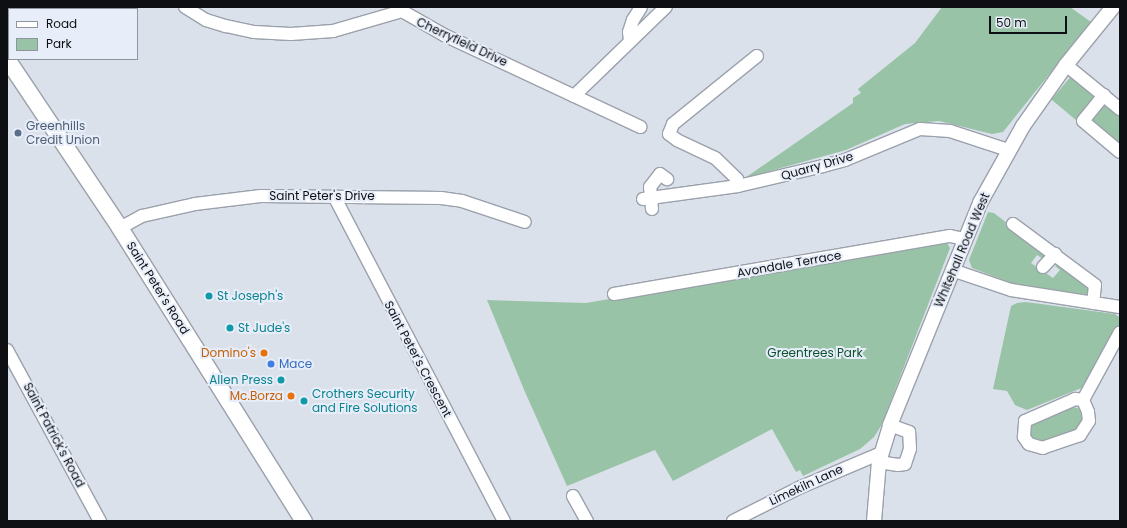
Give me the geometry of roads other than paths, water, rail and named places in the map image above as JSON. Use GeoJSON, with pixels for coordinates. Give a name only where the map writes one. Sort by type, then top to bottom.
{"type":"FeatureCollection","features":[{"type":"Feature","properties":{"kind":"main road","name":"Saint Peter's Road"},"geometry":{"type":"LineString","coordinates":[[7,60],[120,228],[304,521]]}},
{"type":"Feature","properties":{"kind":"street","name":"Cherryfield Drive"},"geometry":{"type":"LineString","coordinates":[[185,7],[206,20],[226,26],[254,32],[291,34],[333,31],[405,9],[444,35],[640,127]]}},
{"type":"Feature","properties":{"kind":"street"},"geometry":{"type":"LineString","coordinates":[[630,41],[629,32],[633,20],[642,7]]}},
{"type":"Feature","properties":{"kind":"street"},"geometry":{"type":"LineString","coordinates":[[574,96],[666,7]]}},
{"type":"Feature","properties":{"kind":"street","name":"Whitehall Road West"},"geometry":{"type":"LineString","coordinates":[[874,521],[880,457],[890,425],[964,239],[1008,150],[1066,65],[1113,7]]}},
{"type":"Feature","properties":{"kind":"street"},"geometry":{"type":"LineString","coordinates":[[738,186],[737,179],[715,158],[676,140],[669,134],[673,124],[757,56]]}},
{"type":"Feature","properties":{"kind":"street"},"geometry":{"type":"LineString","coordinates":[[1066,65],[1120,109]]}},
{"type":"Feature","properties":{"kind":"street"},"geometry":{"type":"LineString","coordinates":[[1104,95],[1083,121],[1120,152]]}},
{"type":"Feature","properties":{"kind":"street","name":"Quarry Drive"},"geometry":{"type":"LineString","coordinates":[[667,179],[660,174],[650,187],[648,202],[738,186],[845,160],[920,129],[950,131],[1008,150]]}},
{"type":"Feature","properties":{"kind":"street","name":"Saint Peter's Drive"},"geometry":{"type":"LineString","coordinates":[[120,228],[142,216],[195,204],[260,196],[441,198],[462,201],[525,222]]}},
{"type":"Feature","properties":{"kind":"street","name":"Saint Peter's Crescent"},"geometry":{"type":"LineString","coordinates":[[334,196],[504,521]]}},
{"type":"Feature","properties":{"kind":"street"},"geometry":{"type":"LineString","coordinates":[[1013,224],[1095,285],[1093,303]]}},
{"type":"Feature","properties":{"kind":"street","name":"Avondale Terrace"},"geometry":{"type":"LineString","coordinates":[[614,294],[950,236],[964,239]]}},
{"type":"Feature","properties":{"kind":"street"},"geometry":{"type":"LineString","coordinates":[[1043,267],[1055,254]]}},
{"type":"Feature","properties":{"kind":"street"},"geometry":{"type":"LineString","coordinates":[[952,270],[1011,290],[1120,307]]}},
{"type":"Feature","properties":{"kind":"street"},"geometry":{"type":"LineString","coordinates":[[1082,400],[1075,399],[1025,421],[1024,437],[1029,444],[1043,448],[1080,435],[1088,421],[1082,400],[1120,332]]}},
{"type":"Feature","properties":{"kind":"street","name":"Saint Patrick's Road"},"geometry":{"type":"LineString","coordinates":[[7,350],[100,521]]}},
{"type":"Feature","properties":{"kind":"street"},"geometry":{"type":"LineString","coordinates":[[880,457],[898,465],[905,464],[910,449],[909,432],[890,425]]}},
{"type":"Feature","properties":{"kind":"street","name":"Limekiln Lane"},"geometry":{"type":"LineString","coordinates":[[732,521],[801,487],[880,457]]}},
{"type":"Feature","properties":{"kind":"street"},"geometry":{"type":"LineString","coordinates":[[573,496],[587,521]]}},
{"type":"Feature","properties":{"kind":"place","name":"Greenhills Credit Union"},"geometry":{"type":"Point","coordinates":[18,133]}},
{"type":"Feature","properties":{"kind":"place","name":"St Joseph's"},"geometry":{"type":"Point","coordinates":[209,296]}},
{"type":"Feature","properties":{"kind":"place","name":"St Jude's"},"geometry":{"type":"Point","coordinates":[230,328]}},
{"type":"Feature","properties":{"kind":"place","name":"Domino's"},"geometry":{"type":"Point","coordinates":[264,353]}},
{"type":"Feature","properties":{"kind":"place","name":"Mace"},"geometry":{"type":"Point","coordinates":[271,364]}},
{"type":"Feature","properties":{"kind":"place","name":"Allen Press"},"geometry":{"type":"Point","coordinates":[281,380]}},
{"type":"Feature","properties":{"kind":"place","name":"Mc.Borza"},"geometry":{"type":"Point","coordinates":[291,396]}},
{"type":"Feature","properties":{"kind":"place","name":"Crothers Security and Fire Solutions"},"geometry":{"type":"Point","coordinates":[304,401]}},
{"type":"Feature","properties":{"kind":"park label","name":"Greentrees Park"},"geometry":{"type":"Point","coordinates":[815,353]}}]}
